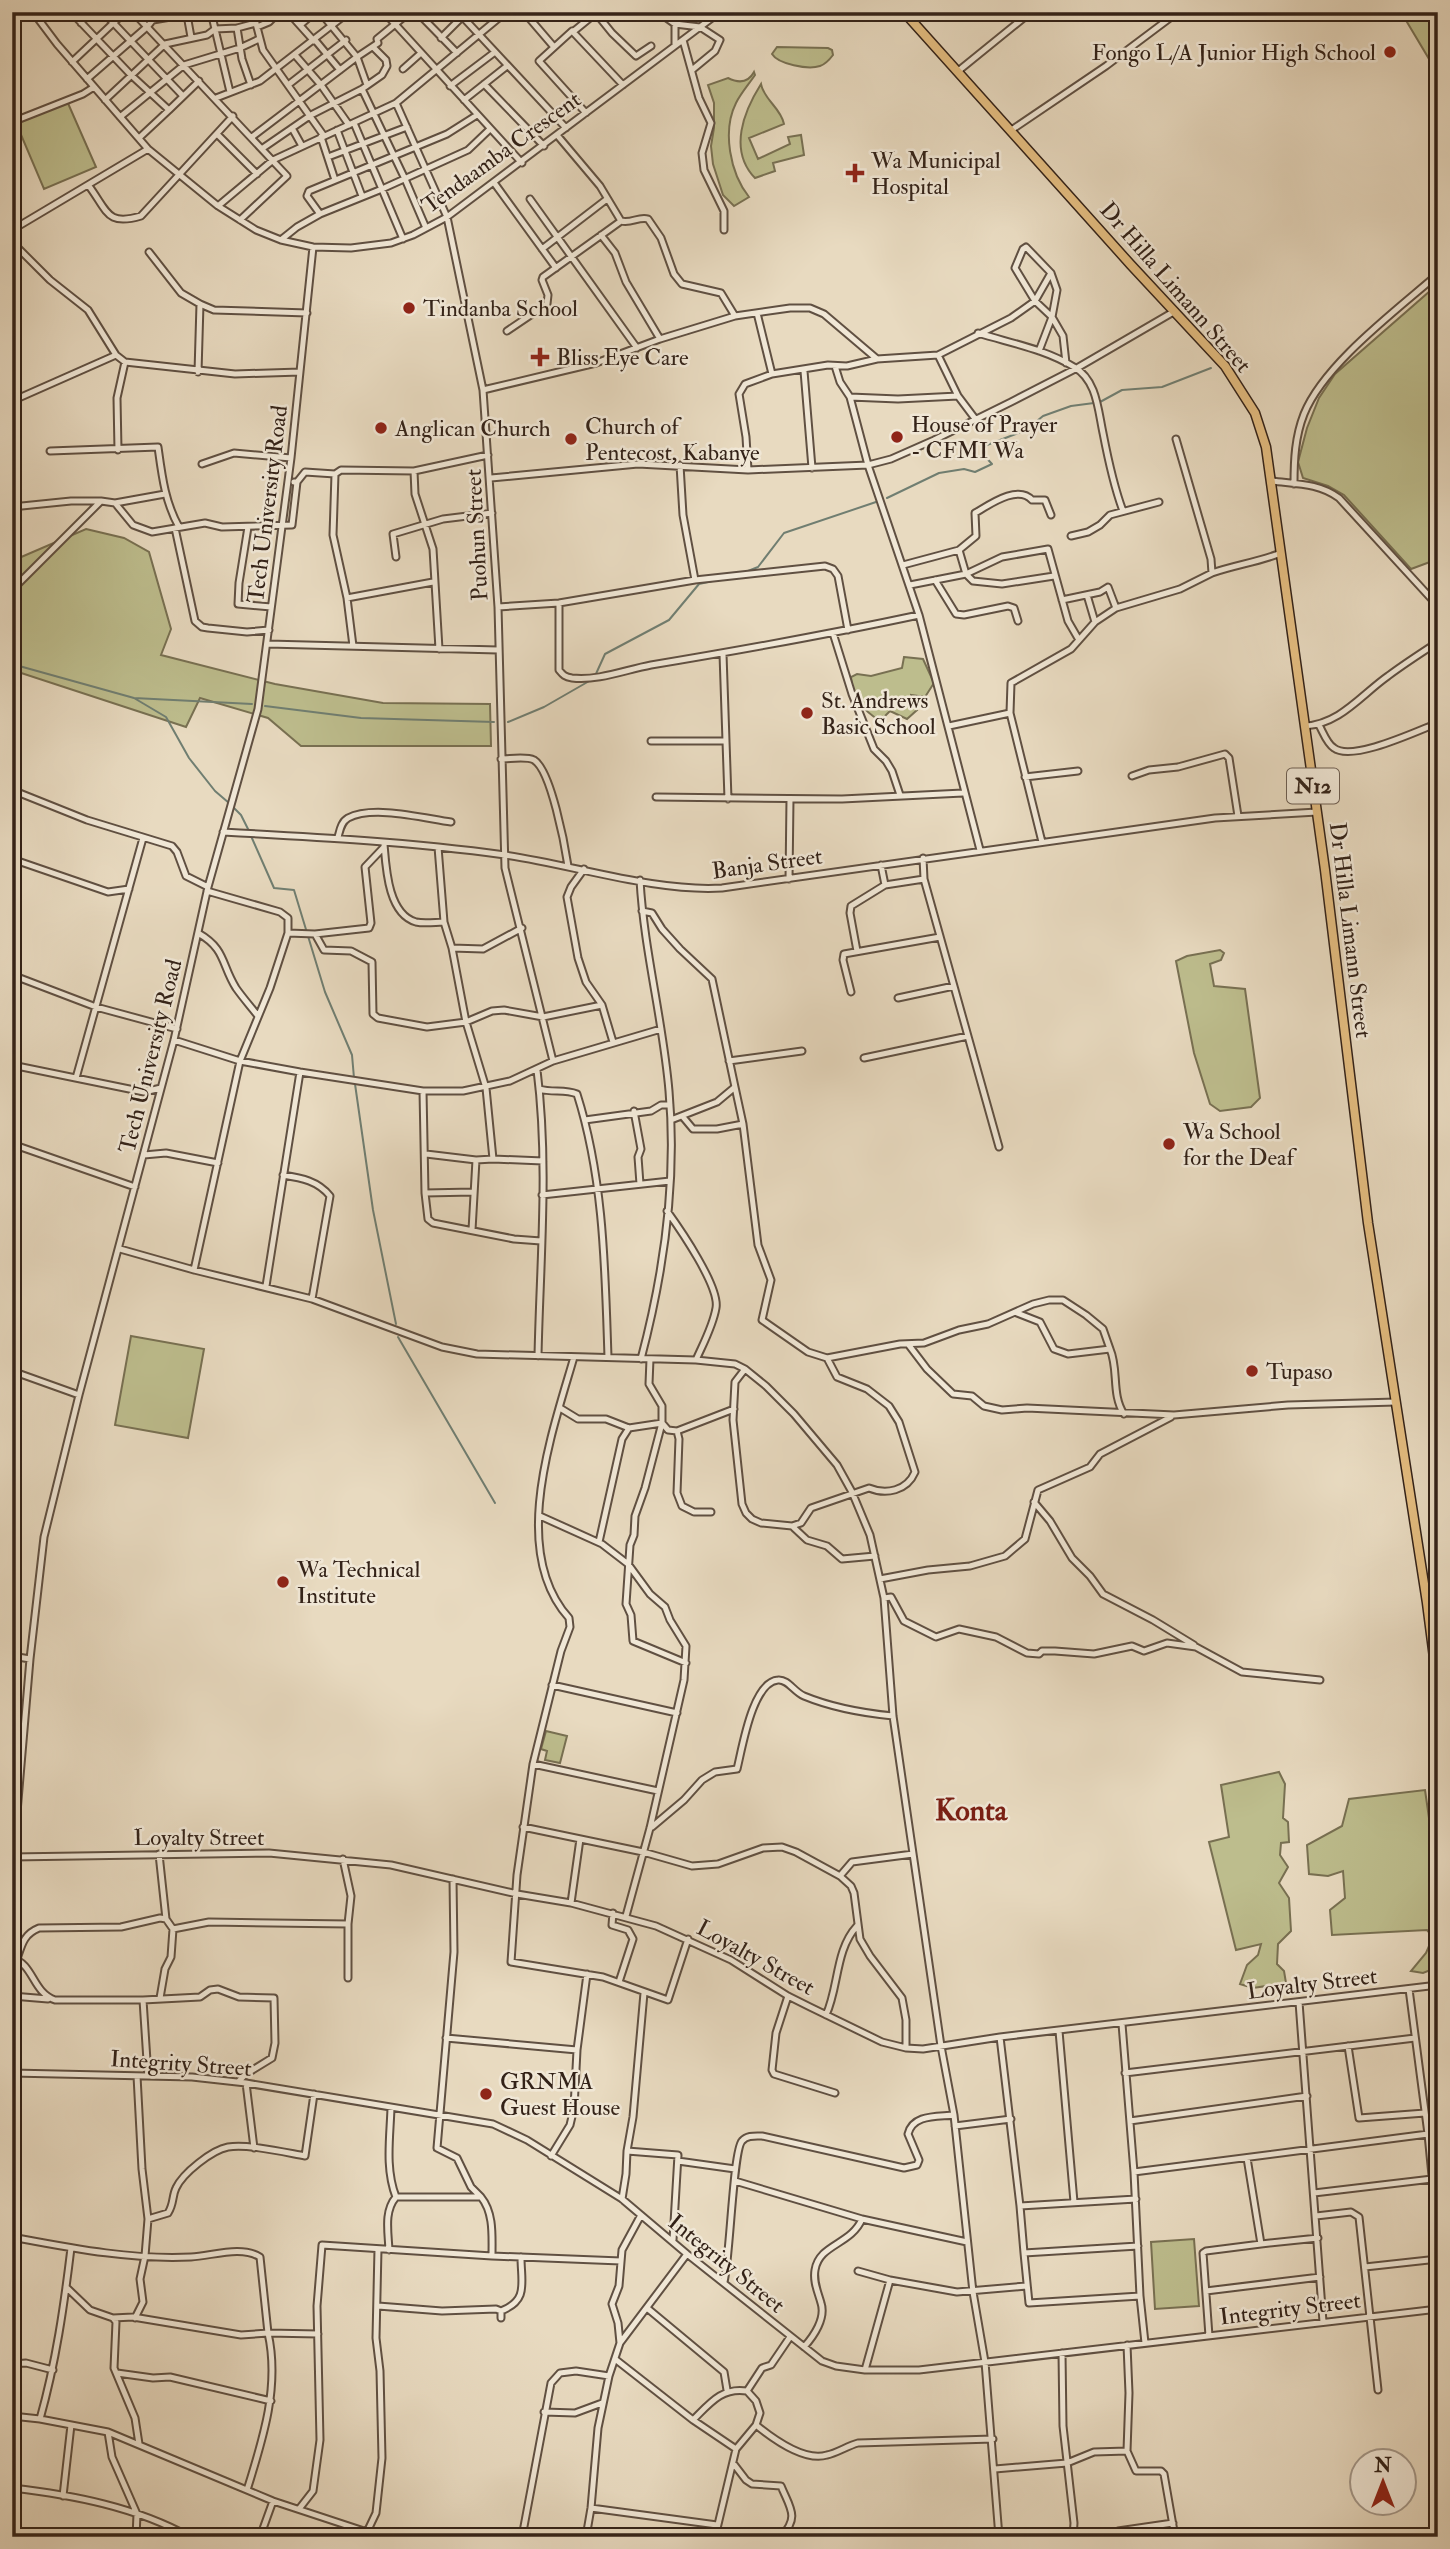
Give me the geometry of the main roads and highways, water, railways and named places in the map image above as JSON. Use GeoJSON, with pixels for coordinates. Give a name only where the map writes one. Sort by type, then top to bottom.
{"type":"FeatureCollection","features":[{"type":"Feature","properties":{"kind":"highway","name":"Dr Hilla Limann Street"},"geometry":{"type":"LineString","coordinates":[[904,12],[1225,366],[1255,413],[1266,446],[1317,812],[1368,1223],[1438,1689]]}},
{"type":"Feature","properties":{"kind":"waterway"},"geometry":{"type":"LineString","coordinates":[[1100,402],[1122,390],[1162,387],[1211,368]]}},
{"type":"Feature","properties":{"kind":"waterway"},"geometry":{"type":"LineString","coordinates":[[887,498],[939,473],[964,469],[975,472],[992,464],[981,452],[987,445],[1026,430],[1043,416],[1071,406],[1094,403]]}},
{"type":"Feature","properties":{"kind":"waterway"},"geometry":{"type":"LineString","coordinates":[[743,573],[758,567],[784,533],[876,502]]}},
{"type":"Feature","properties":{"kind":"waterway"},"geometry":{"type":"LineString","coordinates":[[595,676],[605,654],[669,620],[699,584],[717,580]]}},
{"type":"Feature","properties":{"kind":"waterway"},"geometry":{"type":"LineString","coordinates":[[12,664],[134,698],[252,704]]}},
{"type":"Feature","properties":{"kind":"waterway"},"geometry":{"type":"LineString","coordinates":[[508,722],[544,707],[591,680]]}},
{"type":"Feature","properties":{"kind":"waterway"},"geometry":{"type":"LineString","coordinates":[[134,698],[166,717],[189,758],[215,791],[229,803]]}},
{"type":"Feature","properties":{"kind":"waterway"},"geometry":{"type":"LineString","coordinates":[[265,706],[361,718],[494,722]]}},
{"type":"Feature","properties":{"kind":"waterway"},"geometry":{"type":"LineString","coordinates":[[233,807],[241,815],[249,831]]}},
{"type":"Feature","properties":{"kind":"waterway"},"geometry":{"type":"LineString","coordinates":[[251,836],[274,888],[294,890],[325,992],[352,1055],[354,1078]]}},
{"type":"Feature","properties":{"kind":"waterway"},"geometry":{"type":"LineString","coordinates":[[355,1084],[373,1210],[396,1324]]}},
{"type":"Feature","properties":{"kind":"waterway"},"geometry":{"type":"LineString","coordinates":[[398,1337],[495,1503]]}},
{"type":"Feature","properties":{"kind":"place","name":"Fongo L/A Junior High School"},"geometry":{"type":"Point","coordinates":[1390,52]}},
{"type":"Feature","properties":{"kind":"place","name":"Wa Municipal Hospital"},"geometry":{"type":"Point","coordinates":[855,173]}},
{"type":"Feature","properties":{"kind":"place","name":"Tindanba School"},"geometry":{"type":"Point","coordinates":[409,308]}},
{"type":"Feature","properties":{"kind":"place","name":"Bliss Eye Care"},"geometry":{"type":"Point","coordinates":[540,357]}},
{"type":"Feature","properties":{"kind":"place","name":"Anglican Church"},"geometry":{"type":"Point","coordinates":[381,428]}},
{"type":"Feature","properties":{"kind":"place","name":"House of Prayer - CFMI Wa"},"geometry":{"type":"Point","coordinates":[897,437]}},
{"type":"Feature","properties":{"kind":"place","name":"Church of Pentecost, Kabanye"},"geometry":{"type":"Point","coordinates":[571,439]}},
{"type":"Feature","properties":{"kind":"place","name":"St. Andrews Basic School"},"geometry":{"type":"Point","coordinates":[807,713]}},
{"type":"Feature","properties":{"kind":"place","name":"Wa School for the Deaf"},"geometry":{"type":"Point","coordinates":[1169,1144]}},
{"type":"Feature","properties":{"kind":"place","name":"Tupaso"},"geometry":{"type":"Point","coordinates":[1252,1371]}},
{"type":"Feature","properties":{"kind":"place","name":"Wa Technical Institute"},"geometry":{"type":"Point","coordinates":[283,1582]}},
{"type":"Feature","properties":{"kind":"place","name":"GRNMA Guest House"},"geometry":{"type":"Point","coordinates":[486,2094]}},
{"type":"Feature","properties":{"kind":"district","name":"Konta"},"geometry":{"type":"Point","coordinates":[971,1810]}}]}
